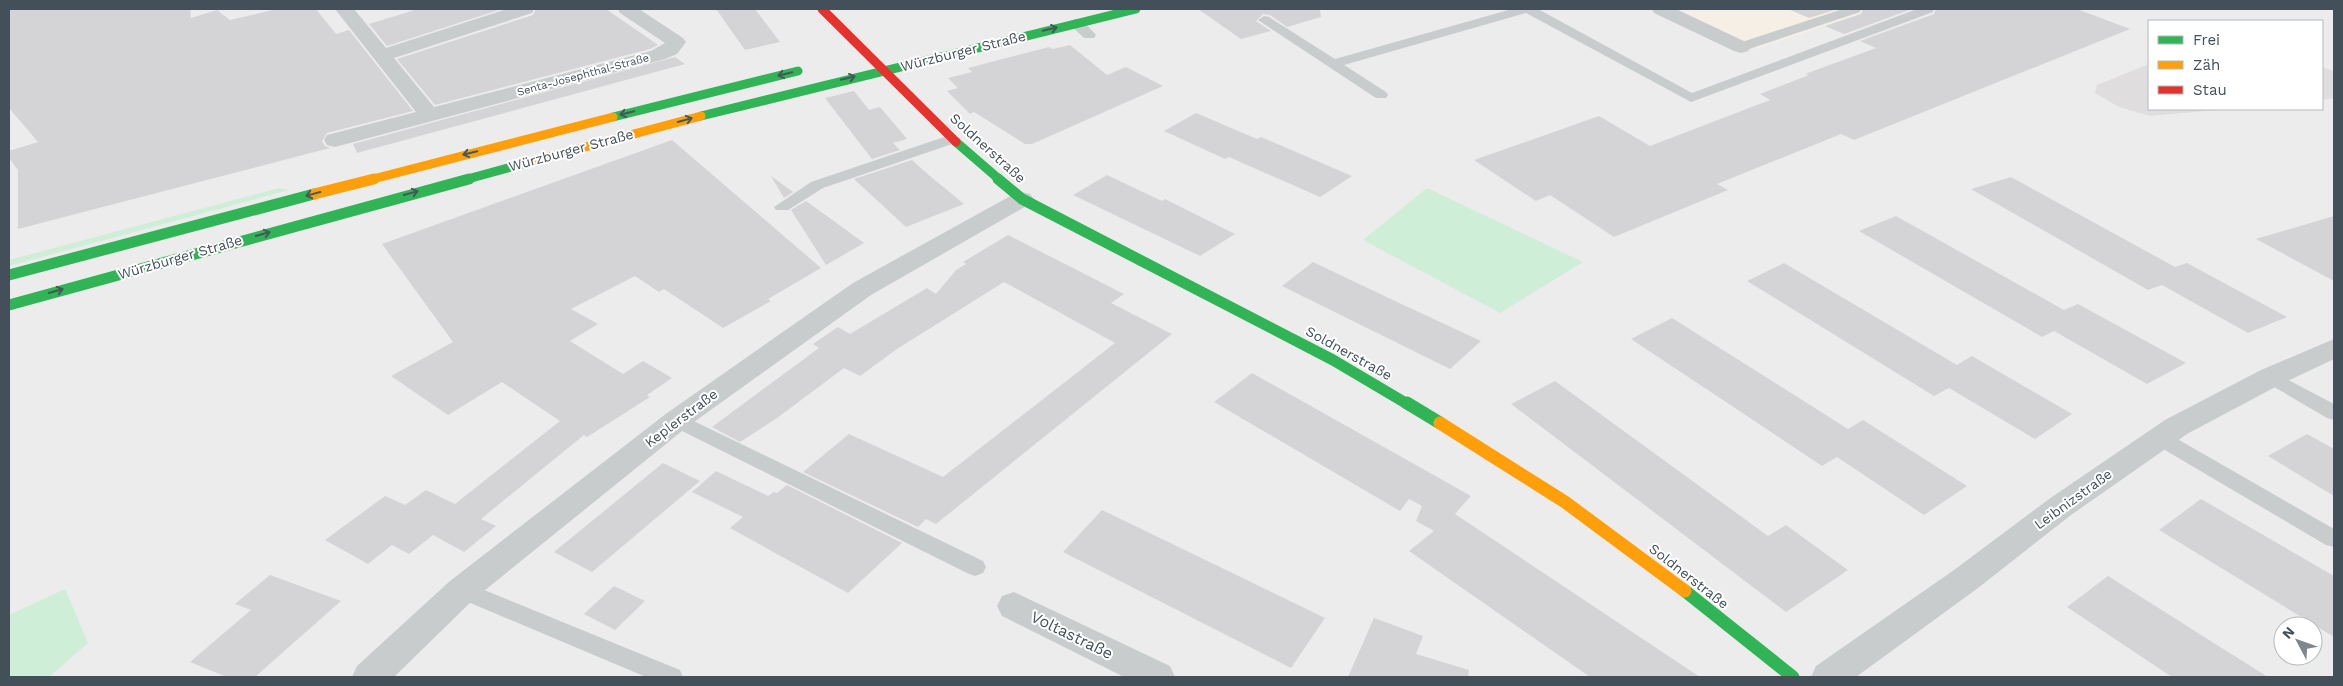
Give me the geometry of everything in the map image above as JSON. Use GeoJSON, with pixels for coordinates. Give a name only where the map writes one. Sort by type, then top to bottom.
{"type":"FeatureCollection","features":[{"type":"Feature","properties":{"kind":"main road","name":"Soldnerstraße"},"geometry":{"type":"LineString","coordinates":[[822,9],[862,57],[884,70],[953,138],[1022,199],[1333,360],[1491,452],[1636,552],[1793,677]]}},
{"type":"Feature","properties":{"kind":"main road","name":"Würzburger Straße"},"geometry":{"type":"LineString","coordinates":[[9,305],[467,178],[718,111],[1136,9]]}},
{"type":"Feature","properties":{"kind":"main road","name":"Würzburger Straße"},"geometry":{"type":"LineString","coordinates":[[862,57],[886,51]]}},
{"type":"Feature","properties":{"kind":"main road","name":"Würzburger Straße"},"geometry":{"type":"LineString","coordinates":[[9,275],[424,165],[808,69]]}},
{"type":"Feature","properties":{"kind":"street"},"geometry":{"type":"LineString","coordinates":[[344,9],[429,115]]}},
{"type":"Feature","properties":{"kind":"street"},"geometry":{"type":"LineString","coordinates":[[381,56],[525,9]]}},
{"type":"Feature","properties":{"kind":"street","name":"Senta-Josephthal-Straße"},"geometry":{"type":"LineString","coordinates":[[335,140],[658,55],[670,50],[676,42],[627,9]]}},
{"type":"Feature","properties":{"kind":"street"},"geometry":{"type":"LineString","coordinates":[[1661,9],[1754,53]]}},
{"type":"Feature","properties":{"kind":"street","name":"Keplerstraße"},"geometry":{"type":"LineString","coordinates":[[370,677],[462,590],[677,420],[862,289],[1022,199]]}},
{"type":"Feature","properties":{"kind":"street","name":"Leibnizstraße"},"geometry":{"type":"LineString","coordinates":[[1829,677],[1966,579],[2060,507],[2176,427],[2271,377],[2334,348]]}},
{"type":"Feature","properties":{"kind":"street","name":"Voltastraße"},"geometry":{"type":"LineString","coordinates":[[1014,606],[1157,677]]}},
{"type":"Feature","properties":{"kind":"lane"},"geometry":{"type":"LineString","coordinates":[[1333,64],[1527,9],[1691,98],[1928,9]]}},
{"type":"Feature","properties":{"kind":"lane"},"geometry":{"type":"LineString","coordinates":[[1754,53],[1855,9]]}},
{"type":"Feature","properties":{"kind":"lane"},"geometry":{"type":"LineString","coordinates":[[1264,20],[1381,95]]}},
{"type":"Feature","properties":{"kind":"lane"},"geometry":{"type":"LineString","coordinates":[[1075,24],[1088,35]]}},
{"type":"Feature","properties":{"kind":"lane"},"geometry":{"type":"LineString","coordinates":[[1754,53],[1780,66]]}},
{"type":"Feature","properties":{"kind":"lane"},"geometry":{"type":"LineString","coordinates":[[782,207],[817,186],[953,138]]}},
{"type":"Feature","properties":{"kind":"lane"},"geometry":{"type":"LineString","coordinates":[[2271,377],[2334,414]]}},
{"type":"Feature","properties":{"kind":"lane"},"geometry":{"type":"LineString","coordinates":[[677,420],[975,567]]}},
{"type":"Feature","properties":{"kind":"lane"},"geometry":{"type":"LineString","coordinates":[[2160,438],[2334,539]]}},
{"type":"Feature","properties":{"kind":"lane"},"geometry":{"type":"LineString","coordinates":[[462,590],[671,677]]}},
{"type":"Feature","properties":{"kind":"shaded area"},"geometry":{"type":"Polygon","coordinates":[[[1675,9],[1873,9],[1756,49],[1675,9]]]}},
{"type":"Feature","properties":{"kind":"shaded area"},"geometry":{"type":"Polygon","coordinates":[[[2148,64],[2148,110],[2216,110],[2150,116],[2119,107],[2095,93],[2097,85],[2148,64]]]}},
{"type":"Feature","properties":{"kind":"shaded area"},"geometry":{"type":"Polygon","coordinates":[[[2323,67],[2334,71],[2334,98],[2323,100],[2323,67]]]}},
{"type":"Feature","properties":{"kind":"green space"},"geometry":{"type":"Polygon","coordinates":[[[279,188],[289,190],[9,266],[9,260],[279,188]]]}},
{"type":"Feature","properties":{"kind":"green space"},"geometry":{"type":"Polygon","coordinates":[[[1427,188],[1583,262],[1500,313],[1363,240],[1427,188]]]}},
{"type":"Feature","properties":{"kind":"green space"},"geometry":{"type":"Polygon","coordinates":[[[65,589],[88,643],[49,677],[9,677],[9,615],[65,589]]]}},
{"type":"Feature","properties":{"kind":"building"},"geometry":{"type":"Polygon","coordinates":[[[9,9],[190,9],[191,18],[217,10],[230,20],[277,9],[316,9],[336,34],[349,30],[413,111],[327,133],[322,141],[325,146],[330,148],[18,229],[18,170],[9,158],[9,151],[38,142],[9,108],[9,9]]]}},
{"type":"Feature","properties":{"kind":"building"},"geometry":{"type":"Polygon","coordinates":[[[418,9],[502,9],[387,46],[369,24],[418,9]]]}},
{"type":"Feature","properties":{"kind":"building"},"geometry":{"type":"Polygon","coordinates":[[[536,9],[606,9],[658,45],[650,49],[435,105],[397,59],[533,15],[536,9]]]}},
{"type":"Feature","properties":{"kind":"building"},"geometry":{"type":"Polygon","coordinates":[[[716,9],[755,9],[780,42],[745,50],[716,9]]]}},
{"type":"Feature","properties":{"kind":"building"},"geometry":{"type":"Polygon","coordinates":[[[1198,9],[1320,9],[1321,17],[1287,27],[1270,15],[1263,14],[1256,21],[1271,31],[1241,39],[1198,9]]]}},
{"type":"Feature","properties":{"kind":"building"},"geometry":{"type":"Polygon","coordinates":[[[1788,9],[1838,9],[1809,18],[1788,9]]]}},
{"type":"Feature","properties":{"kind":"building"},"geometry":{"type":"Polygon","coordinates":[[[1863,9],[1912,9],[1844,34],[1825,26],[1861,14],[1863,9]]]}},
{"type":"Feature","properties":{"kind":"building"},"geometry":{"type":"Polygon","coordinates":[[[1936,9],[2077,9],[2130,29],[1854,140],[1841,134],[1717,184],[1728,190],[1614,237],[1550,195],[1536,201],[1474,160],[1599,116],[1650,146],[1770,100],[1760,94],[1809,75],[1805,74],[1876,48],[1860,41],[1934,14],[1936,9]]]}},
{"type":"Feature","properties":{"kind":"building"},"geometry":{"type":"Polygon","coordinates":[[[1070,45],[1107,75],[1126,67],[1163,86],[1032,144],[1025,144],[974,112],[970,114],[947,91],[958,88],[948,78],[972,72],[968,68],[1049,47],[1053,49],[1070,45]]]}},
{"type":"Feature","properties":{"kind":"building"},"geometry":{"type":"Polygon","coordinates":[[[675,57],[685,64],[357,153],[353,144],[675,57]]]}},
{"type":"Feature","properties":{"kind":"building"},"geometry":{"type":"Polygon","coordinates":[[[854,91],[869,110],[880,107],[907,139],[893,143],[900,150],[872,159],[825,98],[854,91]]]}},
{"type":"Feature","properties":{"kind":"building"},"geometry":{"type":"Polygon","coordinates":[[[1196,113],[1257,139],[1261,137],[1352,176],[1320,197],[1229,157],[1225,159],[1164,131],[1196,113]]]}},
{"type":"Feature","properties":{"kind":"building"},"geometry":{"type":"Polygon","coordinates":[[[672,140],[821,268],[768,299],[771,301],[723,328],[664,289],[659,292],[635,276],[571,309],[598,324],[570,341],[623,374],[643,361],[672,378],[647,395],[650,397],[587,437],[584,435],[481,519],[496,526],[464,552],[433,535],[409,554],[392,545],[368,564],[325,540],[385,496],[405,505],[426,490],[455,504],[560,421],[502,382],[448,415],[391,376],[453,342],[382,244],[672,140]]]}},
{"type":"Feature","properties":{"kind":"building"},"geometry":{"type":"Polygon","coordinates":[[[912,160],[964,204],[906,227],[854,179],[912,160]]]}},
{"type":"Feature","properties":{"kind":"building"},"geometry":{"type":"Polygon","coordinates":[[[1107,175],[1162,201],[1165,199],[1235,234],[1200,256],[1073,195],[1107,175]]]}},
{"type":"Feature","properties":{"kind":"building"},"geometry":{"type":"Polygon","coordinates":[[[771,176],[793,192],[784,198],[771,176]]]}},
{"type":"Feature","properties":{"kind":"building"},"geometry":{"type":"Polygon","coordinates":[[[2011,177],[2175,267],[2187,263],[2287,317],[2248,333],[2162,285],[2148,290],[1971,189],[2011,177]]]}},
{"type":"Feature","properties":{"kind":"building"},"geometry":{"type":"Polygon","coordinates":[[[806,201],[864,243],[826,265],[791,210],[806,201]]]}},
{"type":"Feature","properties":{"kind":"building"},"geometry":{"type":"Polygon","coordinates":[[[1896,216],[2064,310],[2078,304],[2186,363],[2147,384],[2054,331],[2042,337],[1859,231],[1896,216]]]}},
{"type":"Feature","properties":{"kind":"building"},"geometry":{"type":"Polygon","coordinates":[[[2334,216],[2334,281],[2256,239],[2334,216]]]}},
{"type":"Feature","properties":{"kind":"building"},"geometry":{"type":"Polygon","coordinates":[[[1008,235],[1124,294],[1111,303],[1172,334],[936,524],[926,519],[918,527],[803,472],[849,434],[943,477],[1115,343],[1004,282],[897,349],[860,376],[844,368],[777,418],[740,442],[712,427],[819,348],[813,344],[838,327],[850,334],[927,288],[936,294],[956,270],[966,264],[963,262],[1008,235]]]}},
{"type":"Feature","properties":{"kind":"building"},"geometry":{"type":"Polygon","coordinates":[[[1313,262],[1481,341],[1450,369],[1282,286],[1313,262]]]}},
{"type":"Feature","properties":{"kind":"building"},"geometry":{"type":"Polygon","coordinates":[[[1784,263],[1957,365],[1972,356],[2072,414],[2035,439],[1949,388],[1934,396],[1747,281],[1784,263]]]}},
{"type":"Feature","properties":{"kind":"building"},"geometry":{"type":"Polygon","coordinates":[[[1672,318],[1848,429],[1863,420],[1967,486],[1924,515],[1837,457],[1822,466],[1631,339],[1672,318]]]}},
{"type":"Feature","properties":{"kind":"building"},"geometry":{"type":"Polygon","coordinates":[[[1252,373],[1471,496],[1455,514],[1700,677],[1590,677],[1409,551],[1434,531],[1416,521],[1422,506],[1409,499],[1400,511],[1214,402],[1252,373]]]}},
{"type":"Feature","properties":{"kind":"building"},"geometry":{"type":"Polygon","coordinates":[[[1555,381],[1768,536],[1786,525],[1848,570],[1786,612],[1511,404],[1555,381]]]}},
{"type":"Feature","properties":{"kind":"building"},"geometry":{"type":"Polygon","coordinates":[[[2307,434],[2334,449],[2334,496],[2268,456],[2307,434]]]}},
{"type":"Feature","properties":{"kind":"building"},"geometry":{"type":"Polygon","coordinates":[[[663,463],[700,481],[592,572],[554,552],[663,463]]]}},
{"type":"Feature","properties":{"kind":"building"},"geometry":{"type":"Polygon","coordinates":[[[716,471],[768,496],[774,492],[777,493],[787,485],[902,543],[848,593],[730,528],[743,517],[692,492],[716,471]]]}},
{"type":"Feature","properties":{"kind":"building"},"geometry":{"type":"Polygon","coordinates":[[[2201,499],[2334,576],[2334,637],[2323,630],[2323,616],[2300,616],[2159,530],[2201,499]]]}},
{"type":"Feature","properties":{"kind":"building"},"geometry":{"type":"Polygon","coordinates":[[[1102,510],[1325,618],[1291,668],[1063,552],[1102,510]]]}},
{"type":"Feature","properties":{"kind":"building"},"geometry":{"type":"Polygon","coordinates":[[[270,575],[341,601],[255,677],[227,677],[190,662],[251,610],[235,604],[270,575]]]}},
{"type":"Feature","properties":{"kind":"building"},"geometry":{"type":"Polygon","coordinates":[[[2108,576],[2268,677],[2172,677],[2067,607],[2108,576]]]}},
{"type":"Feature","properties":{"kind":"building"},"geometry":{"type":"Polygon","coordinates":[[[614,586],[645,601],[615,630],[584,614],[614,586]]]}},
{"type":"Feature","properties":{"kind":"building"},"geometry":{"type":"Polygon","coordinates":[[[1374,618],[1423,636],[1416,654],[1469,670],[1468,677],[1348,677],[1374,618]]]}},
{"type":"Feature","properties":{"kind":"traffic: fast"},"geometry":{"type":"LineString","coordinates":[[701,116],[1136,9]]}},
{"type":"Feature","properties":{"kind":"traffic: fast"},"geometry":{"type":"LineString","coordinates":[[613,117],[798,71]]}},
{"type":"Feature","properties":{"kind":"traffic: fast"},"geometry":{"type":"LineString","coordinates":[[956,142],[1022,199],[1333,360],[1440,423]]}},
{"type":"Feature","properties":{"kind":"traffic: fast"},"geometry":{"type":"LineString","coordinates":[[9,305],[533,161]]}},
{"type":"Feature","properties":{"kind":"traffic: fast"},"geometry":{"type":"LineString","coordinates":[[9,275],[314,194]]}},
{"type":"Feature","properties":{"kind":"traffic: fast"},"geometry":{"type":"LineString","coordinates":[[1685,591],[1793,677]]}},
{"type":"Feature","properties":{"kind":"traffic: slow"},"geometry":{"type":"LineString","coordinates":[[533,161],[701,116]]}},
{"type":"Feature","properties":{"kind":"traffic: slow"},"geometry":{"type":"LineString","coordinates":[[314,194],[613,117]]}},
{"type":"Feature","properties":{"kind":"traffic: slow"},"geometry":{"type":"LineString","coordinates":[[1440,423],[1565,502],[1685,591]]}},
{"type":"Feature","properties":{"kind":"traffic: jam"},"geometry":{"type":"LineString","coordinates":[[822,9],[853,42],[956,142]]}}]}
